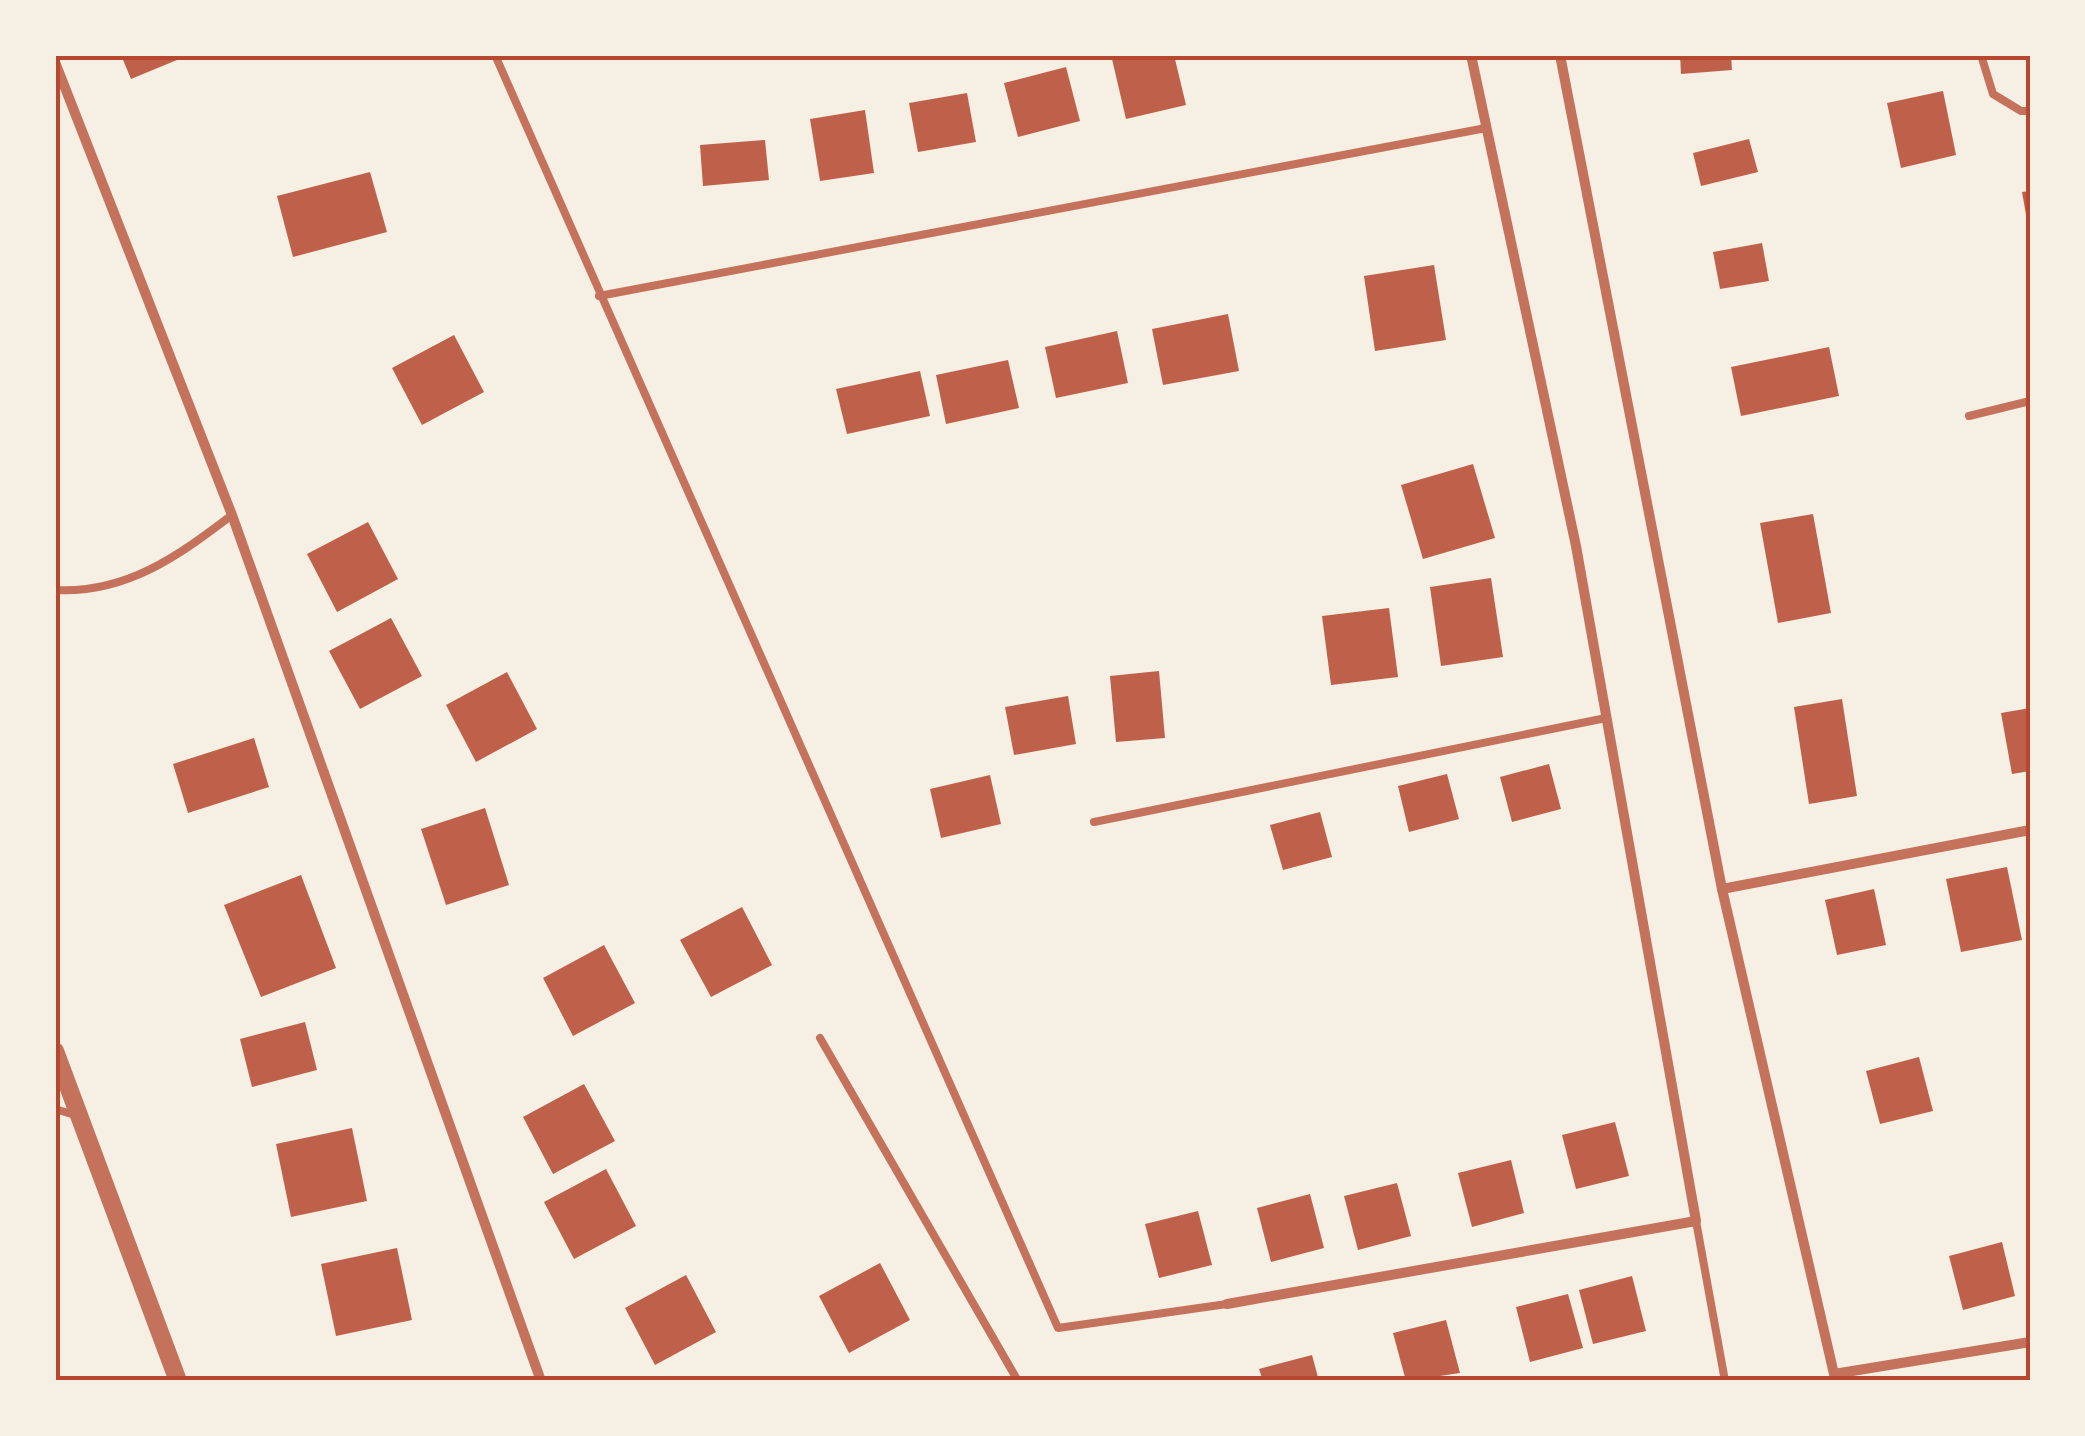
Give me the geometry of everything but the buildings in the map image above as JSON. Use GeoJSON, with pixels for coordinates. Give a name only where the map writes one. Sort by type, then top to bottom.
{"type":"FeatureCollection","features":[{"type":"Feature","properties":{"kind":"street"},"geometry":{"type":"LineString","coordinates":[[1227,1304],[1696,1221],[1576,546],[1471,55]]}},
{"type":"Feature","properties":{"kind":"street"},"geometry":{"type":"LineString","coordinates":[[1560,55],[1722,889],[1834,1374],[2030,1342]]}},
{"type":"Feature","properties":{"kind":"street"},"geometry":{"type":"LineString","coordinates":[[55,62],[232,515],[541,1381]]}},
{"type":"Feature","properties":{"kind":"street"},"geometry":{"type":"LineString","coordinates":[[1722,889],[2030,830]]}},
{"type":"Feature","properties":{"kind":"street"},"geometry":{"type":"LineString","coordinates":[[55,1051],[178,1381]]}},
{"type":"Feature","properties":{"kind":"lane"},"geometry":{"type":"LineString","coordinates":[[496,55],[599,296],[1058,1328],[1227,1304]]}},
{"type":"Feature","properties":{"kind":"lane"},"geometry":{"type":"LineString","coordinates":[[1981,55],[1993,94],[2021,112],[2030,111]]}},
{"type":"Feature","properties":{"kind":"lane"},"geometry":{"type":"LineString","coordinates":[[599,296],[1486,128]]}},
{"type":"Feature","properties":{"kind":"lane"},"geometry":{"type":"LineString","coordinates":[[1969,416],[2030,401]]}},
{"type":"Feature","properties":{"kind":"lane"},"geometry":{"type":"LineString","coordinates":[[55,590],[85,592],[167,564],[232,515]]}},
{"type":"Feature","properties":{"kind":"lane"},"geometry":{"type":"LineString","coordinates":[[1094,822],[1606,718]]}},
{"type":"Feature","properties":{"kind":"lane"},"geometry":{"type":"LineString","coordinates":[[820,1038],[1018,1381]]}},
{"type":"Feature","properties":{"kind":"lane"},"geometry":{"type":"LineString","coordinates":[[55,1109],[79,1117]]}},
{"type":"Feature","properties":{"kind":"lane"},"geometry":{"type":"LineString","coordinates":[[1696,1221],[1725,1381]]}}]}
